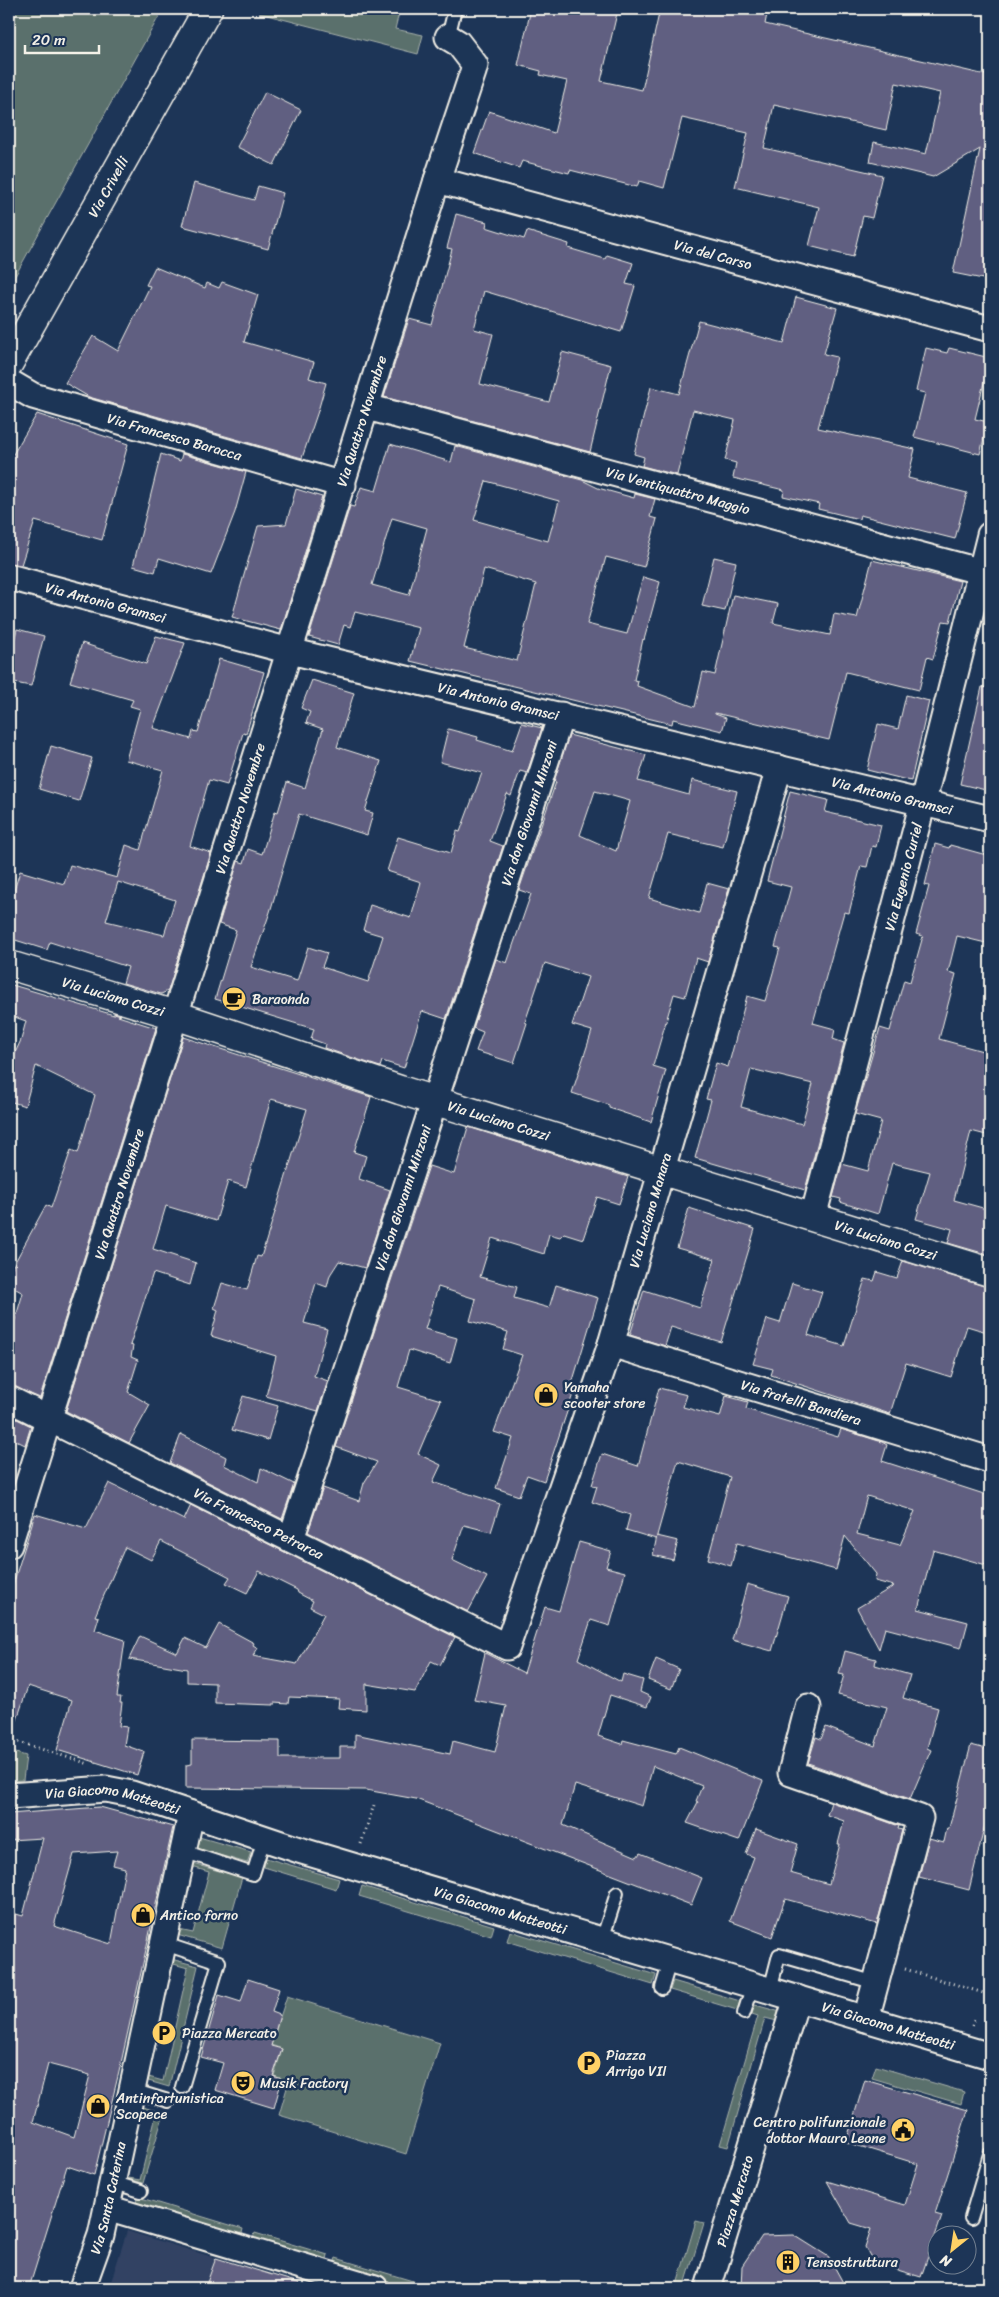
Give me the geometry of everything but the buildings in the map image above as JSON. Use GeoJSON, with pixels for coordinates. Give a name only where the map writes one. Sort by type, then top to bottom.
{"type":"FeatureCollection","features":[{"type":"Feature","properties":{"kind":"street","name":"Via Crivelli"},"geometry":{"type":"LineString","coordinates":[[9,363],[208,9]]}},
{"type":"Feature","properties":{"kind":"street","name":"Via Quattro Novembre"},"geometry":{"type":"LineString","coordinates":[[9,1545],[437,180],[473,72],[475,65],[458,43],[448,36]]}},
{"type":"Feature","properties":{"kind":"street","name":"Via del Carso"},"geometry":{"type":"LineString","coordinates":[[437,180],[990,328]]}},
{"type":"Feature","properties":{"kind":"street","name":"Via Francesco Baracca"},"geometry":{"type":"LineString","coordinates":[[9,382],[33,396],[342,485]]}},
{"type":"Feature","properties":{"kind":"street","name":"Via Ventiquattro Maggio"},"geometry":{"type":"LineString","coordinates":[[367,407],[986,572]]}},
{"type":"Feature","properties":{"kind":"street","name":"Via Eugenio Curiel"},"geometry":{"type":"LineString","coordinates":[[812,1217],[922,803],[986,572],[990,535]]}},
{"type":"Feature","properties":{"kind":"street","name":"Via Antonio Gramsci"},"geometry":{"type":"LineString","coordinates":[[9,578],[290,651],[990,819]]}},
{"type":"Feature","properties":{"kind":"street","name":"Via don Giovanni Minzoni"},"geometry":{"type":"LineString","coordinates":[[291,1539],[561,715]]}},
{"type":"Feature","properties":{"kind":"street","name":"Via Luciano Manara"},"geometry":{"type":"LineString","coordinates":[[507,1647],[611,1344],[779,768]]}},
{"type":"Feature","properties":{"kind":"street","name":"Via Luciano Cozzi"},"geometry":{"type":"LineString","coordinates":[[9,965],[175,1015],[434,1100],[990,1272]]}},
{"type":"Feature","properties":{"kind":"street","name":"Via fratelli Bandiera"},"geometry":{"type":"LineString","coordinates":[[611,1344],[990,1460]]}},
{"type":"Feature","properties":{"kind":"street","name":"Via Francesco Petrarca"},"geometry":{"type":"LineString","coordinates":[[9,1399],[507,1647]]}},
{"type":"Feature","properties":{"kind":"street"},"geometry":{"type":"LineString","coordinates":[[808,1707],[791,1773],[920,1818],[866,2019]]}},
{"type":"Feature","properties":{"kind":"street","name":"Via Giacomo Matteotti"},"geometry":{"type":"LineString","coordinates":[[9,1796],[106,1789],[132,1794],[264,1839],[990,2056]]}},
{"type":"Feature","properties":{"kind":"street","name":"Via Santa Caterina"},"geometry":{"type":"LineString","coordinates":[[82,2288],[101,2234],[107,2208],[191,1814]]}},
{"type":"Feature","properties":{"kind":"street","name":"Piazza Mercato"},"geometry":{"type":"LineString","coordinates":[[708,2288],[797,1998]]}},
{"type":"Feature","properties":{"kind":"street"},"geometry":{"type":"LineString","coordinates":[[107,2208],[375,2288]]}},
{"type":"Feature","properties":{"kind":"lane"},"geometry":{"type":"LineString","coordinates":[[448,36],[455,9]]}},
{"type":"Feature","properties":{"kind":"lane"},"geometry":{"type":"LineString","coordinates":[[183,1852],[253,1874],[264,1839]]}},
{"type":"Feature","properties":{"kind":"lane"},"geometry":{"type":"LineString","coordinates":[[602,1940],[617,1893]]}},
{"type":"Feature","properties":{"kind":"lane"},"geometry":{"type":"LineString","coordinates":[[162,1943],[219,1962],[182,2087]]}},
{"type":"Feature","properties":{"kind":"lane"},"geometry":{"type":"LineString","coordinates":[[744,2013],[761,1988],[779,1955],[879,1973]]}},
{"type":"Feature","properties":{"kind":"lane"},"geometry":{"type":"LineString","coordinates":[[662,1988],[670,1961]]}},
{"type":"Feature","properties":{"kind":"lane"},"geometry":{"type":"LineString","coordinates":[[132,2090],[168,2101]]}},
{"type":"Feature","properties":{"kind":"lane"},"geometry":{"type":"LineString","coordinates":[[971,2218],[990,2154]]}},
{"type":"Feature","properties":{"kind":"lane"},"geometry":{"type":"LineString","coordinates":[[112,2182],[141,2190]]}},
{"type":"Feature","properties":{"kind":"path"},"geometry":{"type":"LineString","coordinates":[[9,1739],[93,1765]]}},
{"type":"Feature","properties":{"kind":"path"},"geometry":{"type":"LineString","coordinates":[[879,1973],[990,1994]]}},
{"type":"Feature","properties":{"kind":"shaded area"},"geometry":{"type":"Polygon","coordinates":[[[127,2231],[315,2288],[109,2288],[127,2231]]]}},
{"type":"Feature","properties":{"kind":"green space"},"geometry":{"type":"Polygon","coordinates":[[[9,9],[163,9],[9,287],[9,9]]]}},
{"type":"Feature","properties":{"kind":"green space"},"geometry":{"type":"Polygon","coordinates":[[[262,9],[400,9],[395,29],[423,35],[418,54],[259,13],[262,9]]]}},
{"type":"Feature","properties":{"kind":"green space"},"geometry":{"type":"Polygon","coordinates":[[[9,1751],[26,1756],[23,1780],[9,1781],[9,1751]]]}},
{"type":"Feature","properties":{"kind":"green space"},"geometry":{"type":"Polygon","coordinates":[[[199,1837],[251,1852],[247,1863],[195,1848],[199,1837]]]}},
{"type":"Feature","properties":{"kind":"green space"},"geometry":{"type":"Polygon","coordinates":[[[266,1858],[339,1879],[336,1889],[264,1867],[266,1858]]]}},
{"type":"Feature","properties":{"kind":"green space"},"geometry":{"type":"Polygon","coordinates":[[[193,1864],[242,1877],[222,1948],[177,1935],[179,1930],[193,1933],[209,1872],[192,1867],[193,1864]]]}},
{"type":"Feature","properties":{"kind":"green space"},"geometry":{"type":"Polygon","coordinates":[[[362,1886],[494,1926],[491,1936],[359,1896],[362,1886]]]}},
{"type":"Feature","properties":{"kind":"green space"},"geometry":{"type":"Polygon","coordinates":[[[510,1931],[656,1975],[653,1985],[507,1941],[510,1931]]]}},
{"type":"Feature","properties":{"kind":"green space"},"geometry":{"type":"Polygon","coordinates":[[[171,1959],[198,1966],[169,2087],[145,2080],[145,2076],[163,2081],[188,1968],[170,1963],[171,1959]]]}},
{"type":"Feature","properties":{"kind":"green space"},"geometry":{"type":"Polygon","coordinates":[[[673,1981],[740,2001],[737,2010],[670,1990],[673,1981]]]}},
{"type":"Feature","properties":{"kind":"green space"},"geometry":{"type":"Polygon","coordinates":[[[287,1996],[440,2043],[406,2154],[279,2115],[289,2081],[274,2076],[282,2049],[271,2045],[287,1996]]]}},
{"type":"Feature","properties":{"kind":"green space"},"geometry":{"type":"Polygon","coordinates":[[[755,2005],[784,2013],[781,2022],[765,2018],[728,2147],[720,2145],[758,2016],[752,2014],[755,2005]]]}},
{"type":"Feature","properties":{"kind":"green space"},"geometry":{"type":"Polygon","coordinates":[[[876,2066],[964,2092],[961,2104],[872,2078],[876,2066]]]}},
{"type":"Feature","properties":{"kind":"green space"},"geometry":{"type":"Polygon","coordinates":[[[139,2106],[164,2113],[143,2183],[123,2177],[140,2180],[156,2115],[138,2111],[139,2106]]]}},
{"type":"Feature","properties":{"kind":"green space"},"geometry":{"type":"Polygon","coordinates":[[[138,2197],[243,2229],[240,2241],[134,2209],[138,2197]]]}},
{"type":"Feature","properties":{"kind":"green space"},"geometry":{"type":"Polygon","coordinates":[[[696,2221],[704,2223],[684,2288],[676,2288],[696,2221]]]}},
{"type":"Feature","properties":{"kind":"green space"},"geometry":{"type":"Polygon","coordinates":[[[255,2233],[328,2255],[325,2267],[251,2245],[255,2233]]]}},
{"type":"Feature","properties":{"kind":"green space"},"geometry":{"type":"Polygon","coordinates":[[[336,2258],[436,2288],[394,2288],[332,2269],[336,2258]]]}},
{"type":"Feature","properties":{"kind":"place","name":"Baraonda"},"geometry":{"type":"Point","coordinates":[234,999]}},
{"type":"Feature","properties":{"kind":"place","name":"Yamaha scooter store"},"geometry":{"type":"Point","coordinates":[546,1395]}},
{"type":"Feature","properties":{"kind":"place","name":"Antico forno"},"geometry":{"type":"Point","coordinates":[143,1915]}},
{"type":"Feature","properties":{"kind":"place","name":"Piazza Mercato"},"geometry":{"type":"Point","coordinates":[164,2033]}},
{"type":"Feature","properties":{"kind":"place","name":"Piazza Arrigo VII"},"geometry":{"type":"Point","coordinates":[589,2063]}},
{"type":"Feature","properties":{"kind":"place","name":"Musik Factory"},"geometry":{"type":"Point","coordinates":[243,2083]}},
{"type":"Feature","properties":{"kind":"place","name":"Antinfortunistica Scopece"},"geometry":{"type":"Point","coordinates":[98,2106]}},
{"type":"Feature","properties":{"kind":"place","name":"Centro polifunzionale dottor Mauro Leone"},"geometry":{"type":"Point","coordinates":[903,2130]}},
{"type":"Feature","properties":{"kind":"place","name":"Tensostruttura"},"geometry":{"type":"Point","coordinates":[788,2262]}}]}
